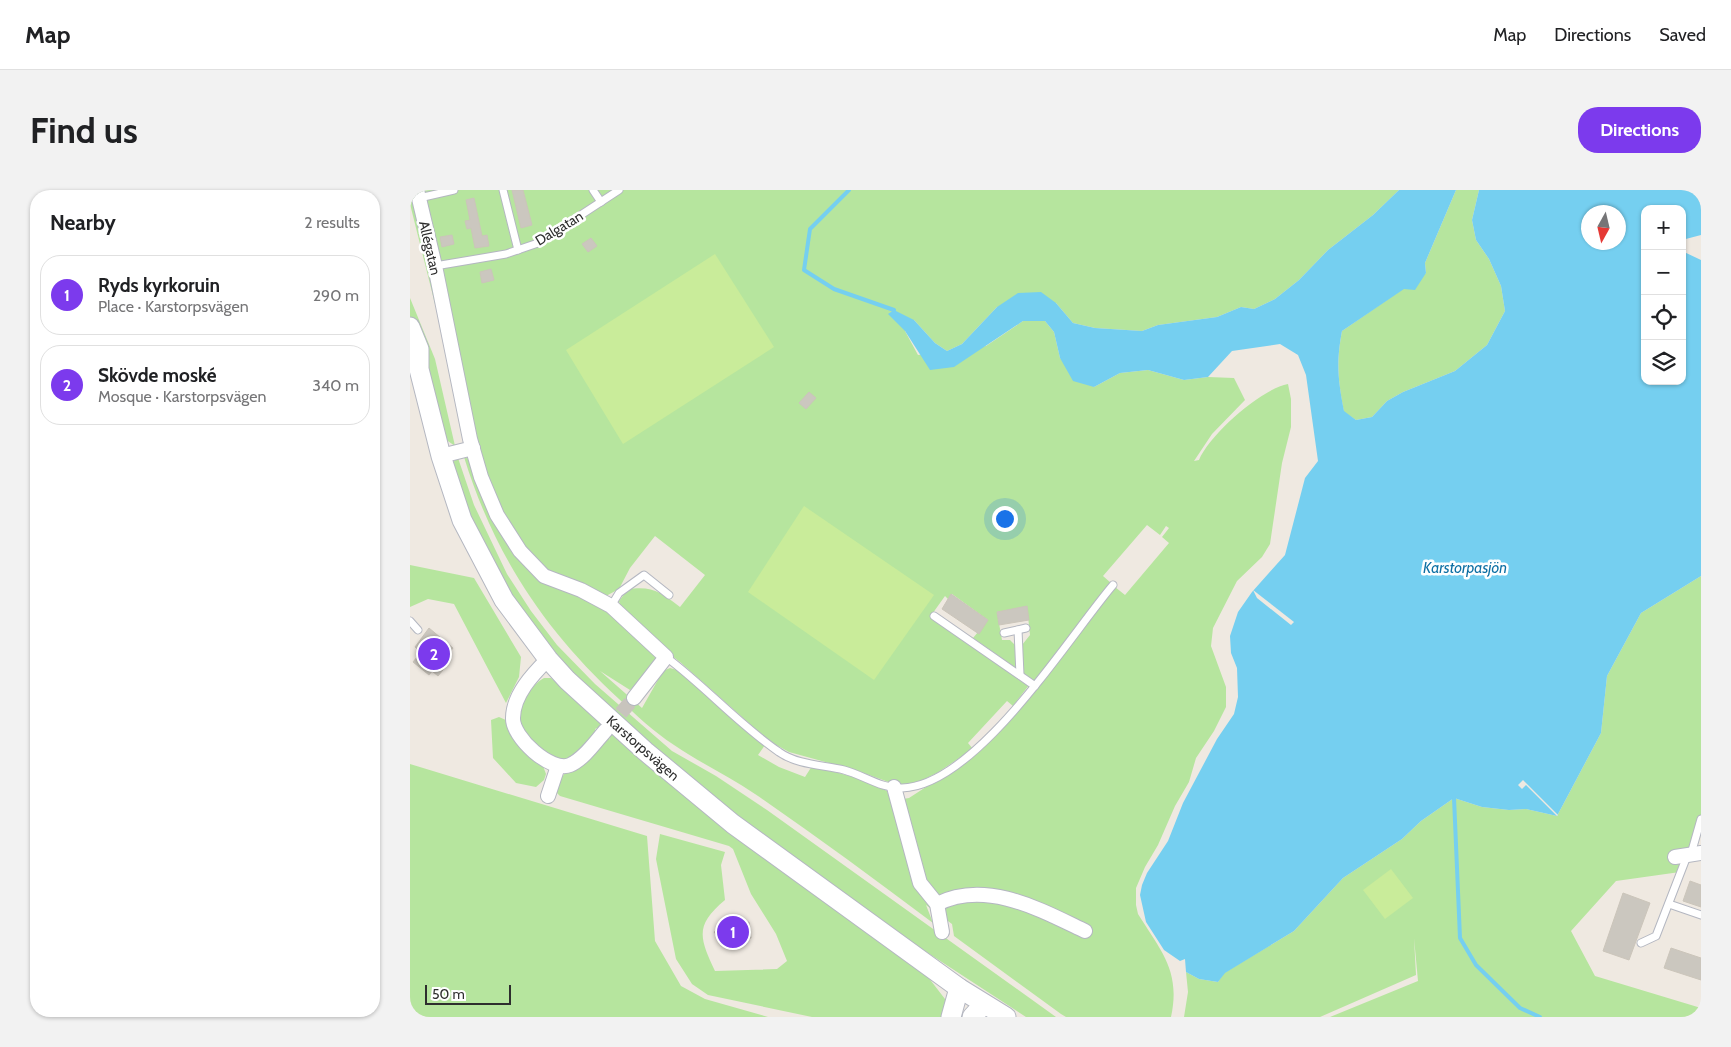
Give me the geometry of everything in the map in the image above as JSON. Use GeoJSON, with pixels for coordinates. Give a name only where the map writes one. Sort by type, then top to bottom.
{"type":"FeatureCollection","features":[{"type":"Feature","properties":{"kind":"main road","name":"Karstorpsvägen"},"geometry":{"type":"LineString","coordinates":[[410,327],[419,349],[415,363],[441,456],[462,520],[489,575],[508,607],[548,659],[572,685],[631,738],[733,824],[959,988],[978,1010],[1006,1017]]}},
{"type":"Feature","properties":{"kind":"main road"},"geometry":{"type":"LineString","coordinates":[[951,1017],[959,988]]}},
{"type":"Feature","properties":{"kind":"street","name":"Allégatan"},"geometry":{"type":"LineString","coordinates":[[418,194],[473,448],[481,477],[497,515],[520,551],[544,576],[581,590],[612,606],[666,658]]}},
{"type":"Feature","properties":{"kind":"street"},"geometry":{"type":"LineString","coordinates":[[441,456],[473,448]]}},
{"type":"Feature","properties":{"kind":"street"},"geometry":{"type":"LineString","coordinates":[[634,698],[666,658]]}},
{"type":"Feature","properties":{"kind":"street"},"geometry":{"type":"LineString","coordinates":[[548,659],[522,690],[514,709],[513,723],[524,742],[546,760],[558,766],[571,765],[606,730]]}},
{"type":"Feature","properties":{"kind":"street"},"geometry":{"type":"LineString","coordinates":[[548,796],[558,766]]}},
{"type":"Feature","properties":{"kind":"street"},"geometry":{"type":"LineString","coordinates":[[894,788],[920,883],[937,904],[942,932]]}},
{"type":"Feature","properties":{"kind":"street"},"geometry":{"type":"LineString","coordinates":[[937,904],[951,897],[975,895],[1005,898],[1028,904],[1085,931]]}},
{"type":"Feature","properties":{"kind":"lane"},"geometry":{"type":"LineString","coordinates":[[418,194],[454,190]]}},
{"type":"Feature","properties":{"kind":"lane"},"geometry":{"type":"LineString","coordinates":[[504,190],[518,250]]}},
{"type":"Feature","properties":{"kind":"lane"},"geometry":{"type":"LineString","coordinates":[[593,190],[601,202]]}},
{"type":"Feature","properties":{"kind":"lane","name":"Dalgatan"},"geometry":{"type":"LineString","coordinates":[[435,266],[518,250],[538,243],[619,190]]}},
{"type":"Feature","properties":{"kind":"lane"},"geometry":{"type":"LineString","coordinates":[[612,606],[620,593],[644,575],[669,595]]}},
{"type":"Feature","properties":{"kind":"lane"},"geometry":{"type":"LineString","coordinates":[[666,658],[687,673],[731,715],[784,756],[850,772],[894,788],[915,786],[960,762],[992,736],[1035,686],[1113,585]]}},
{"type":"Feature","properties":{"kind":"lane"},"geometry":{"type":"LineString","coordinates":[[934,616],[1035,686]]}},
{"type":"Feature","properties":{"kind":"lane"},"geometry":{"type":"LineString","coordinates":[[410,621],[418,630]]}},
{"type":"Feature","properties":{"kind":"lane"},"geometry":{"type":"LineString","coordinates":[[1004,633],[1026,628]]}},
{"type":"Feature","properties":{"kind":"lane"},"geometry":{"type":"LineString","coordinates":[[1018,630],[1020,675]]}},
{"type":"Feature","properties":{"kind":"lane"},"geometry":{"type":"LineString","coordinates":[[1642,943],[1656,936],[1689,855],[1701,819]]}},
{"type":"Feature","properties":{"kind":"lane"},"geometry":{"type":"LineString","coordinates":[[1669,904],[1701,915]]}},
{"type":"Feature","properties":{"kind":"green space"},"geometry":{"type":"Polygon","coordinates":[[[410,190],[1399,190],[1373,215],[1328,250],[1299,280],[1275,299],[1254,309],[1241,307],[1217,317],[1158,325],[1142,331],[1095,328],[1073,323],[1056,303],[997,307],[962,344],[947,351],[935,343],[914,320],[905,331],[918,355],[986,346],[1023,321],[1045,321],[1054,332],[1060,358],[1094,387],[1120,373],[1148,370],[1184,380],[1208,377],[1234,378],[1245,400],[1212,434],[1194,461],[1199,460],[1214,438],[1237,414],[1264,394],[1288,384],[1291,399],[1291,427],[1282,463],[1270,544],[1262,557],[1237,581],[1213,628],[1211,646],[1226,687],[1226,707],[1214,731],[1196,758],[1189,782],[1175,806],[1136,888],[1138,914],[1161,951],[1171,974],[1173,1001],[1171,1017],[1066,1017],[954,936],[952,924],[926,905],[933,923],[755,794],[659,735],[592,673],[545,618],[506,558],[490,526],[464,457],[469,459],[536,573],[604,605],[656,653],[656,667],[630,690],[600,671],[642,708],[663,671],[670,668],[677,670],[765,745],[758,755],[779,767],[805,777],[812,766],[865,780],[887,791],[891,801],[909,798],[977,754],[996,736],[1022,707],[1115,587],[1125,595],[1169,543],[1162,537],[1169,528],[1166,526],[1160,535],[1147,525],[1103,576],[1111,583],[1035,683],[1024,675],[1022,645],[1030,635],[1027,607],[997,612],[1002,640],[1010,640],[1015,645],[1017,669],[973,638],[988,620],[952,594],[948,599],[945,596],[930,617],[1029,685],[1013,706],[1007,701],[968,743],[973,749],[937,773],[914,784],[894,784],[858,771],[789,752],[769,741],[680,662],[639,631],[621,612],[619,601],[628,589],[637,588],[656,591],[680,607],[705,575],[655,536],[630,568],[619,589],[606,596],[549,574],[527,553],[490,489],[479,452],[445,303],[435,304],[410,204],[410,190]]]}},
{"type":"Feature","properties":{"kind":"green space"},"geometry":{"type":"Polygon","coordinates":[[[1456,190],[1479,190],[1472,220],[1476,240],[1489,259],[1501,286],[1505,311],[1487,345],[1455,371],[1403,392],[1387,401],[1372,417],[1356,420],[1344,412],[1340,390],[1338,362],[1342,331],[1426,273],[1425,263],[1456,190]]]}},
{"type":"Feature","properties":{"kind":"green space"},"geometry":{"type":"Polygon","coordinates":[[[715,254],[774,347],[623,444],[566,350],[715,254]]]}},
{"type":"Feature","properties":{"kind":"green space"},"geometry":{"type":"Polygon","coordinates":[[[410,298],[435,359],[455,446],[445,439],[429,368],[410,316],[410,298]]]}},
{"type":"Feature","properties":{"kind":"green space"},"geometry":{"type":"Polygon","coordinates":[[[458,458],[474,505],[507,574],[531,611],[557,645],[595,684],[672,751],[716,776],[767,810],[1056,1017],[1026,1017],[879,921],[740,818],[673,763],[577,678],[542,640],[519,608],[476,532],[452,468],[453,462],[458,458]]]}},
{"type":"Feature","properties":{"kind":"green space"},"geometry":{"type":"Polygon","coordinates":[[[804,506],[934,595],[874,680],[748,592],[804,506]]]}},
{"type":"Feature","properties":{"kind":"green space"},"geometry":{"type":"Polygon","coordinates":[[[410,565],[474,578],[521,657],[519,677],[506,703],[454,604],[428,599],[410,607],[410,565]]]}},
{"type":"Feature","properties":{"kind":"green space"},"geometry":{"type":"Polygon","coordinates":[[[1701,576],[1701,815],[1680,872],[1616,881],[1571,931],[1595,976],[1701,1008],[1701,1017],[1330,1017],[1418,981],[1414,938],[1416,975],[1320,1017],[1184,1017],[1188,992],[1186,972],[1199,979],[1218,982],[1224,973],[1294,931],[1343,878],[1402,839],[1421,821],[1454,798],[1482,807],[1509,810],[1526,809],[1557,816],[1601,733],[1607,676],[1641,613],[1701,576]]]}},
{"type":"Feature","properties":{"kind":"green space"},"geometry":{"type":"Polygon","coordinates":[[[544,678],[551,678],[614,733],[928,977],[945,999],[945,1017],[812,1017],[708,995],[692,984],[676,959],[656,859],[660,834],[725,852],[721,865],[725,900],[715,909],[704,924],[703,932],[703,940],[715,971],[777,969],[787,961],[776,934],[751,894],[733,849],[729,846],[560,796],[555,791],[570,767],[609,734],[609,741],[610,733],[602,726],[595,729],[596,731],[601,730],[568,762],[560,760],[539,748],[518,723],[526,697],[534,686],[544,678]]]}},
{"type":"Feature","properties":{"kind":"green space"},"geometry":{"type":"Polygon","coordinates":[[[499,717],[508,721],[528,752],[543,766],[546,774],[544,780],[536,787],[516,783],[493,758],[491,720],[499,717]]]}},
{"type":"Feature","properties":{"kind":"green space"},"geometry":{"type":"Polygon","coordinates":[[[410,764],[647,836],[655,941],[681,986],[705,999],[768,1017],[410,1017],[410,764]]]}},
{"type":"Feature","properties":{"kind":"green space"},"geometry":{"type":"Polygon","coordinates":[[[1391,869],[1413,898],[1385,919],[1363,890],[1391,869]]]}},
{"type":"Feature","properties":{"kind":"water","name":"Karstorpasjön"},"geometry":{"type":"Polygon","coordinates":[[[1399,190],[1456,190],[1425,263],[1426,273],[1415,290],[1404,289],[1342,331],[1338,362],[1340,390],[1344,411],[1356,420],[1372,417],[1387,401],[1403,392],[1455,371],[1487,345],[1505,311],[1501,286],[1489,259],[1476,240],[1472,220],[1479,190],[1701,190],[1701,235],[1686,239],[1686,205],[1641,205],[1641,385],[1686,385],[1686,253],[1701,260],[1701,576],[1641,613],[1607,676],[1601,733],[1557,816],[1526,809],[1509,810],[1482,807],[1454,798],[1421,821],[1402,839],[1343,878],[1294,931],[1225,973],[1218,982],[1199,979],[1186,972],[1185,959],[1180,961],[1164,950],[1146,922],[1140,895],[1147,873],[1168,841],[1183,803],[1217,739],[1234,714],[1238,697],[1237,668],[1231,653],[1230,636],[1238,612],[1252,592],[1285,555],[1305,478],[1318,461],[1306,375],[1298,355],[1280,344],[1232,351],[1208,377],[1184,380],[1148,370],[1120,373],[1094,387],[1073,381],[1060,358],[1054,332],[1045,321],[1023,321],[954,367],[930,370],[905,331],[888,314],[894,310],[914,320],[935,343],[947,351],[962,344],[997,307],[1018,293],[1041,292],[1056,303],[1073,323],[1095,328],[1142,331],[1158,325],[1217,317],[1241,307],[1254,309],[1275,299],[1299,280],[1328,250],[1373,215],[1399,190]]]}},
{"type":"Feature","properties":{"kind":"pier"},"geometry":{"type":"Polygon","coordinates":[[[1253,590],[1294,622],[1291,625],[1257,598],[1253,590]]]}},
{"type":"Feature","properties":{"kind":"pier"},"geometry":{"type":"Polygon","coordinates":[[[1523,780],[1557,816],[1526,785],[1522,789],[1518,785],[1523,780]]]}},
{"type":"Feature","properties":{"kind":"building"},"geometry":{"type":"Polygon","coordinates":[[[512,190],[523,190],[532,225],[521,228],[512,190]]]}},
{"type":"Feature","properties":{"kind":"building"},"geometry":{"type":"Polygon","coordinates":[[[474,198],[482,236],[487,235],[489,246],[475,248],[471,228],[467,229],[465,221],[470,220],[466,200],[474,198]]]}},
{"type":"Feature","properties":{"kind":"building"},"geometry":{"type":"Polygon","coordinates":[[[452,235],[454,244],[442,247],[440,237],[452,235]]]}},
{"type":"Feature","properties":{"kind":"building"},"geometry":{"type":"Polygon","coordinates":[[[591,238],[597,246],[588,252],[582,244],[591,238]]]}},
{"type":"Feature","properties":{"kind":"building"},"geometry":{"type":"Polygon","coordinates":[[[491,269],[494,280],[482,283],[480,272],[491,269]]]}},
{"type":"Feature","properties":{"kind":"building"},"geometry":{"type":"Polygon","coordinates":[[[809,392],[816,398],[806,409],[799,403],[809,392]]]}},
{"type":"Feature","properties":{"kind":"building"},"geometry":{"type":"Polygon","coordinates":[[[951,594],[988,620],[979,634],[942,609],[951,594]]]}},
{"type":"Feature","properties":{"kind":"building"},"geometry":{"type":"Polygon","coordinates":[[[1027,606],[1029,620],[999,625],[997,612],[1027,606]]]}},
{"type":"Feature","properties":{"kind":"building"},"geometry":{"type":"Polygon","coordinates":[[[429,628],[453,648],[447,656],[451,660],[438,676],[432,671],[429,675],[413,662],[421,652],[415,647],[429,628]]]}},
{"type":"Feature","properties":{"kind":"building"},"geometry":{"type":"Polygon","coordinates":[[[1690,881],[1701,885],[1701,907],[1683,901],[1690,881]]]}},
{"type":"Feature","properties":{"kind":"building"},"geometry":{"type":"Polygon","coordinates":[[[1623,893],[1650,903],[1629,960],[1603,951],[1623,893]]]}},
{"type":"Feature","properties":{"kind":"building"},"geometry":{"type":"Polygon","coordinates":[[[749,922],[751,938],[732,941],[732,938],[720,939],[714,932],[730,924],[749,922]]]}},
{"type":"Feature","properties":{"kind":"building"},"geometry":{"type":"Polygon","coordinates":[[[1671,948],[1701,958],[1701,980],[1664,968],[1671,948]]]}},
{"type":"Feature","properties":{"kind":"waterway"},"geometry":{"type":"LineString","coordinates":[[849,190],[810,229],[804,270],[834,289],[894,310]]}},
{"type":"Feature","properties":{"kind":"waterway"},"geometry":{"type":"LineString","coordinates":[[1454,798],[1460,938],[1476,965],[1520,1008],[1540,1017]]}},
{"type":"Feature","properties":{"kind":"tunnel"},"geometry":{"type":"LineString","coordinates":[[607,729],[634,698]]}},
{"type":"Feature","properties":{"kind":"place","name":"Skövde moské"},"geometry":{"type":"Point","coordinates":[434,654]}},
{"type":"Feature","properties":{"kind":"place","name":"Ryds kyrkoruin"},"geometry":{"type":"Point","coordinates":[733,932]}}]}
